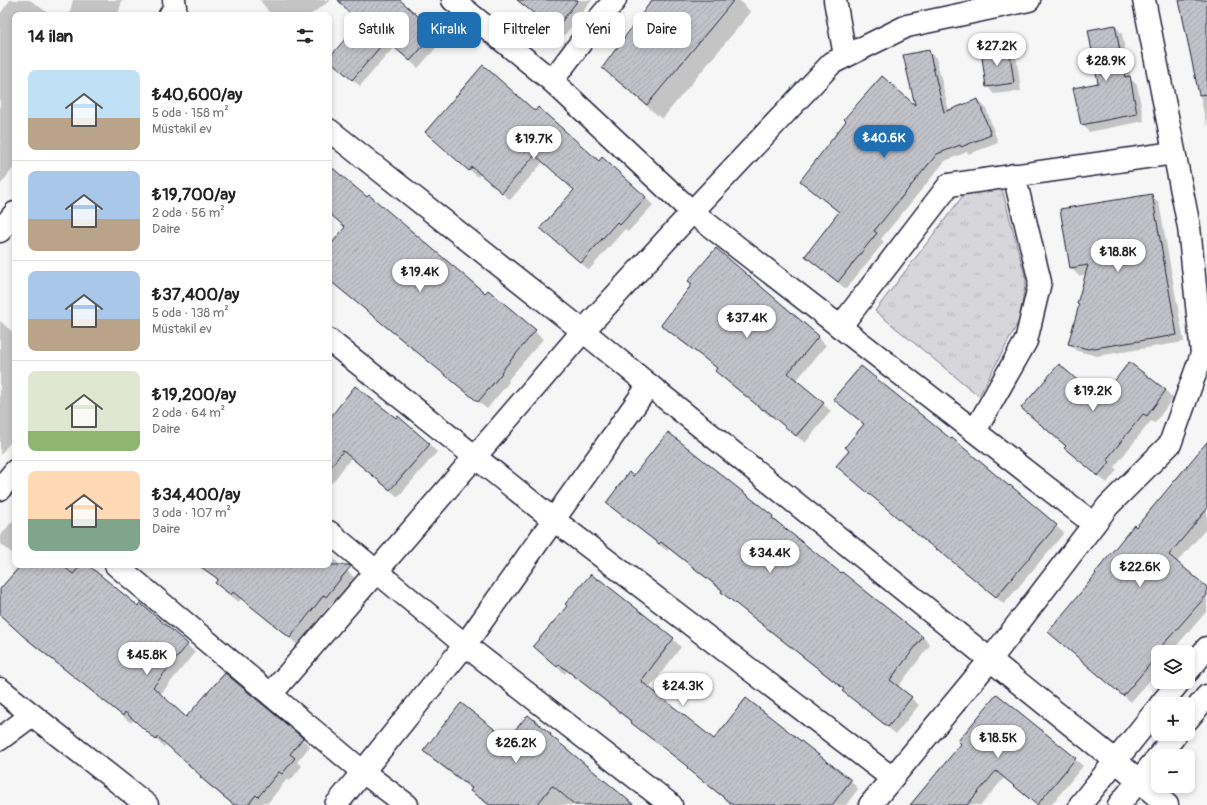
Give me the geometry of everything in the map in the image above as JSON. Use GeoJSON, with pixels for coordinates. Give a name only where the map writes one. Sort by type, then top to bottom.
{"type":"FeatureCollection","features":[{"type":"Feature","properties":{"kind":"street"},"geometry":{"type":"LineString","coordinates":[[453,0],[552,81],[692,212],[1094,524]]}},
{"type":"Feature","properties":{"kind":"street"},"geometry":{"type":"LineString","coordinates":[[552,81],[597,21],[615,0]]}},
{"type":"Feature","properties":{"kind":"street"},"geometry":{"type":"LineString","coordinates":[[834,0],[845,56]]}},
{"type":"Feature","properties":{"kind":"street"},"geometry":{"type":"LineString","coordinates":[[270,694],[583,331],[832,63],[907,26],[984,4],[1029,0]]}},
{"type":"Feature","properties":{"kind":"street"},"geometry":{"type":"LineString","coordinates":[[870,805],[990,660],[1108,506],[1170,444],[1202,354],[1189,227],[1144,0]]}},
{"type":"Feature","properties":{"kind":"street"},"geometry":{"type":"LineString","coordinates":[[332,132],[583,331],[1116,761],[1167,805]]}},
{"type":"Feature","properties":{"kind":"street"},"geometry":{"type":"LineString","coordinates":[[840,326],[949,184],[1174,153]]}},
{"type":"Feature","properties":{"kind":"street"},"geometry":{"type":"LineString","coordinates":[[974,431],[1026,341],[1040,282],[1014,176]]}},
{"type":"Feature","properties":{"kind":"street"},"geometry":{"type":"LineString","coordinates":[[0,231],[12,217]]}},
{"type":"Feature","properties":{"kind":"street"},"geometry":{"type":"LineString","coordinates":[[332,342],[554,520],[892,778]]}},
{"type":"Feature","properties":{"kind":"street"},"geometry":{"type":"LineString","coordinates":[[336,805],[465,644],[649,385]]}},
{"type":"Feature","properties":{"kind":"street"},"geometry":{"type":"LineString","coordinates":[[332,534],[465,644],[671,805]]}},
{"type":"Feature","properties":{"kind":"street"},"geometry":{"type":"LineString","coordinates":[[120,568],[363,772],[407,805]]}},
{"type":"Feature","properties":{"kind":"street"},"geometry":{"type":"LineString","coordinates":[[1195,663],[1207,648]]}},
{"type":"Feature","properties":{"kind":"street"},"geometry":{"type":"LineString","coordinates":[[0,689],[147,805]]}},
{"type":"Feature","properties":{"kind":"street"},"geometry":{"type":"LineString","coordinates":[[1167,697],[1174,689]]}},
{"type":"Feature","properties":{"kind":"street"},"geometry":{"type":"LineString","coordinates":[[1195,711],[1207,696]]}},
{"type":"Feature","properties":{"kind":"street"},"geometry":{"type":"LineString","coordinates":[[0,739],[32,715]]}},
{"type":"Feature","properties":{"kind":"street"},"geometry":{"type":"LineString","coordinates":[[1080,805],[1151,717]]}},
{"type":"Feature","properties":{"kind":"street"},"geometry":{"type":"LineString","coordinates":[[1164,749],[1170,741]]}},
{"type":"Feature","properties":{"kind":"street"},"geometry":{"type":"LineString","coordinates":[[1119,805],[1151,765]]}},
{"type":"Feature","properties":{"kind":"green space"},"geometry":{"type":"Polygon","coordinates":[[[1002,189],[1026,280],[1019,321],[979,396],[875,311],[965,193],[1002,189]]]}},
{"type":"Feature","properties":{"kind":"building"},"geometry":{"type":"Polygon","coordinates":[[[338,0],[400,0],[417,15],[417,48],[422,48],[410,61],[395,48],[409,48],[409,12],[348,12],[338,0]]]}},
{"type":"Feature","properties":{"kind":"building"},"geometry":{"type":"Polygon","coordinates":[[[517,0],[578,0],[564,18],[564,12],[532,12],[517,0]]]}},
{"type":"Feature","properties":{"kind":"building"},"geometry":{"type":"Polygon","coordinates":[[[652,0],[734,0],[647,105],[602,68],[617,48],[625,48],[625,37],[633,26],[633,48],[691,48],[691,12],[643,12],[652,0]]]}},
{"type":"Feature","properties":{"kind":"building"},"geometry":{"type":"Polygon","coordinates":[[[1179,0],[1207,0],[1207,94],[1199,95],[1179,0]]]}},
{"type":"Feature","properties":{"kind":"building"},"geometry":{"type":"Polygon","coordinates":[[[1115,25],[1125,77],[1130,76],[1137,114],[1081,125],[1073,88],[1098,83],[1088,30],[1115,25]]]}},
{"type":"Feature","properties":{"kind":"building"},"geometry":{"type":"Polygon","coordinates":[[[344,40],[344,48],[379,48],[352,80],[332,63],[332,54],[344,40]]]}},
{"type":"Feature","properties":{"kind":"building"},"geometry":{"type":"Polygon","coordinates":[[[1009,47],[1014,83],[986,87],[981,50],[1009,47]]]}},
{"type":"Feature","properties":{"kind":"building"},"geometry":{"type":"Polygon","coordinates":[[[929,50],[944,112],[978,99],[991,135],[961,147],[960,145],[937,154],[874,231],[877,233],[838,282],[805,256],[839,212],[800,181],[846,121],[844,119],[882,76],[915,105],[903,55],[929,50]]]}},
{"type":"Feature","properties":{"kind":"building"},"geometry":{"type":"Polygon","coordinates":[[[483,65],[535,111],[538,107],[599,161],[602,157],[646,197],[620,225],[617,222],[581,263],[540,228],[574,190],[535,155],[502,193],[472,167],[469,171],[425,132],[483,65]]]}},
{"type":"Feature","properties":{"kind":"building"},"geometry":{"type":"Polygon","coordinates":[[[332,168],[367,197],[369,195],[485,293],[488,290],[536,330],[478,402],[332,282],[332,243],[345,227],[332,216],[332,168]]]}},
{"type":"Feature","properties":{"kind":"building"},"geometry":{"type":"Polygon","coordinates":[[[1152,194],[1177,335],[1088,349],[1068,344],[1088,265],[1070,268],[1060,209],[1152,194]]]}},
{"type":"Feature","properties":{"kind":"building"},"geometry":{"type":"Polygon","coordinates":[[[716,248],[819,336],[788,373],[824,403],[796,436],[715,371],[717,368],[661,325],[692,284],[688,281],[716,248]]]}},
{"type":"Feature","properties":{"kind":"building"},"geometry":{"type":"Polygon","coordinates":[[[1129,362],[1166,390],[1147,416],[1143,414],[1107,459],[1110,462],[1098,476],[1064,448],[1066,446],[1021,408],[1059,364],[1100,400],[1129,362]]]}},
{"type":"Feature","properties":{"kind":"building"},"geometry":{"type":"Polygon","coordinates":[[[861,366],[951,439],[952,438],[1009,486],[1010,485],[1057,525],[996,597],[924,540],[836,466],[849,451],[845,447],[864,424],[833,399],[861,366]]]}},
{"type":"Feature","properties":{"kind":"building"},"geometry":{"type":"Polygon","coordinates":[[[355,386],[396,418],[398,416],[430,444],[390,490],[343,451],[332,465],[332,415],[355,386]]]}},
{"type":"Feature","properties":{"kind":"building"},"geometry":{"type":"Polygon","coordinates":[[[668,432],[773,516],[772,518],[923,637],[890,680],[912,697],[888,727],[842,691],[844,689],[721,592],[722,590],[661,542],[659,544],[606,503],[629,472],[633,476],[668,432]]]}},
{"type":"Feature","properties":{"kind":"building"},"geometry":{"type":"Polygon","coordinates":[[[1207,442],[1207,509],[1169,555],[1207,587],[1207,595],[1163,645],[1151,645],[1151,663],[1123,696],[1048,632],[1134,525],[1136,527],[1207,442]]]}},
{"type":"Feature","properties":{"kind":"building"},"geometry":{"type":"Polygon","coordinates":[[[332,565],[351,566],[326,597],[324,595],[290,638],[233,592],[231,595],[215,583],[218,579],[202,568],[332,568],[332,565]]]}},
{"type":"Feature","properties":{"kind":"building"},"geometry":{"type":"Polygon","coordinates":[[[18,568],[66,568],[73,574],[78,568],[92,568],[138,606],[140,603],[188,644],[153,687],[186,717],[225,673],[303,738],[290,754],[295,758],[282,774],[279,772],[258,797],[256,795],[248,805],[234,805],[200,777],[201,776],[158,737],[156,740],[125,712],[123,716],[23,636],[0,615],[0,589],[18,568]]]}},
{"type":"Feature","properties":{"kind":"building"},"geometry":{"type":"Polygon","coordinates":[[[591,574],[674,638],[641,681],[714,739],[746,698],[851,780],[832,805],[733,805],[687,768],[688,767],[630,722],[631,721],[559,664],[557,667],[533,646],[567,606],[565,604],[591,574]]]}},
{"type":"Feature","properties":{"kind":"building"},"geometry":{"type":"Polygon","coordinates":[[[997,694],[1076,758],[1037,805],[996,771],[967,805],[910,805],[961,744],[958,741],[997,694]]]}},
{"type":"Feature","properties":{"kind":"building"},"geometry":{"type":"Polygon","coordinates":[[[461,703],[507,739],[528,715],[634,805],[575,805],[552,786],[537,805],[490,805],[470,791],[472,788],[423,751],[461,703]]]}}]}
